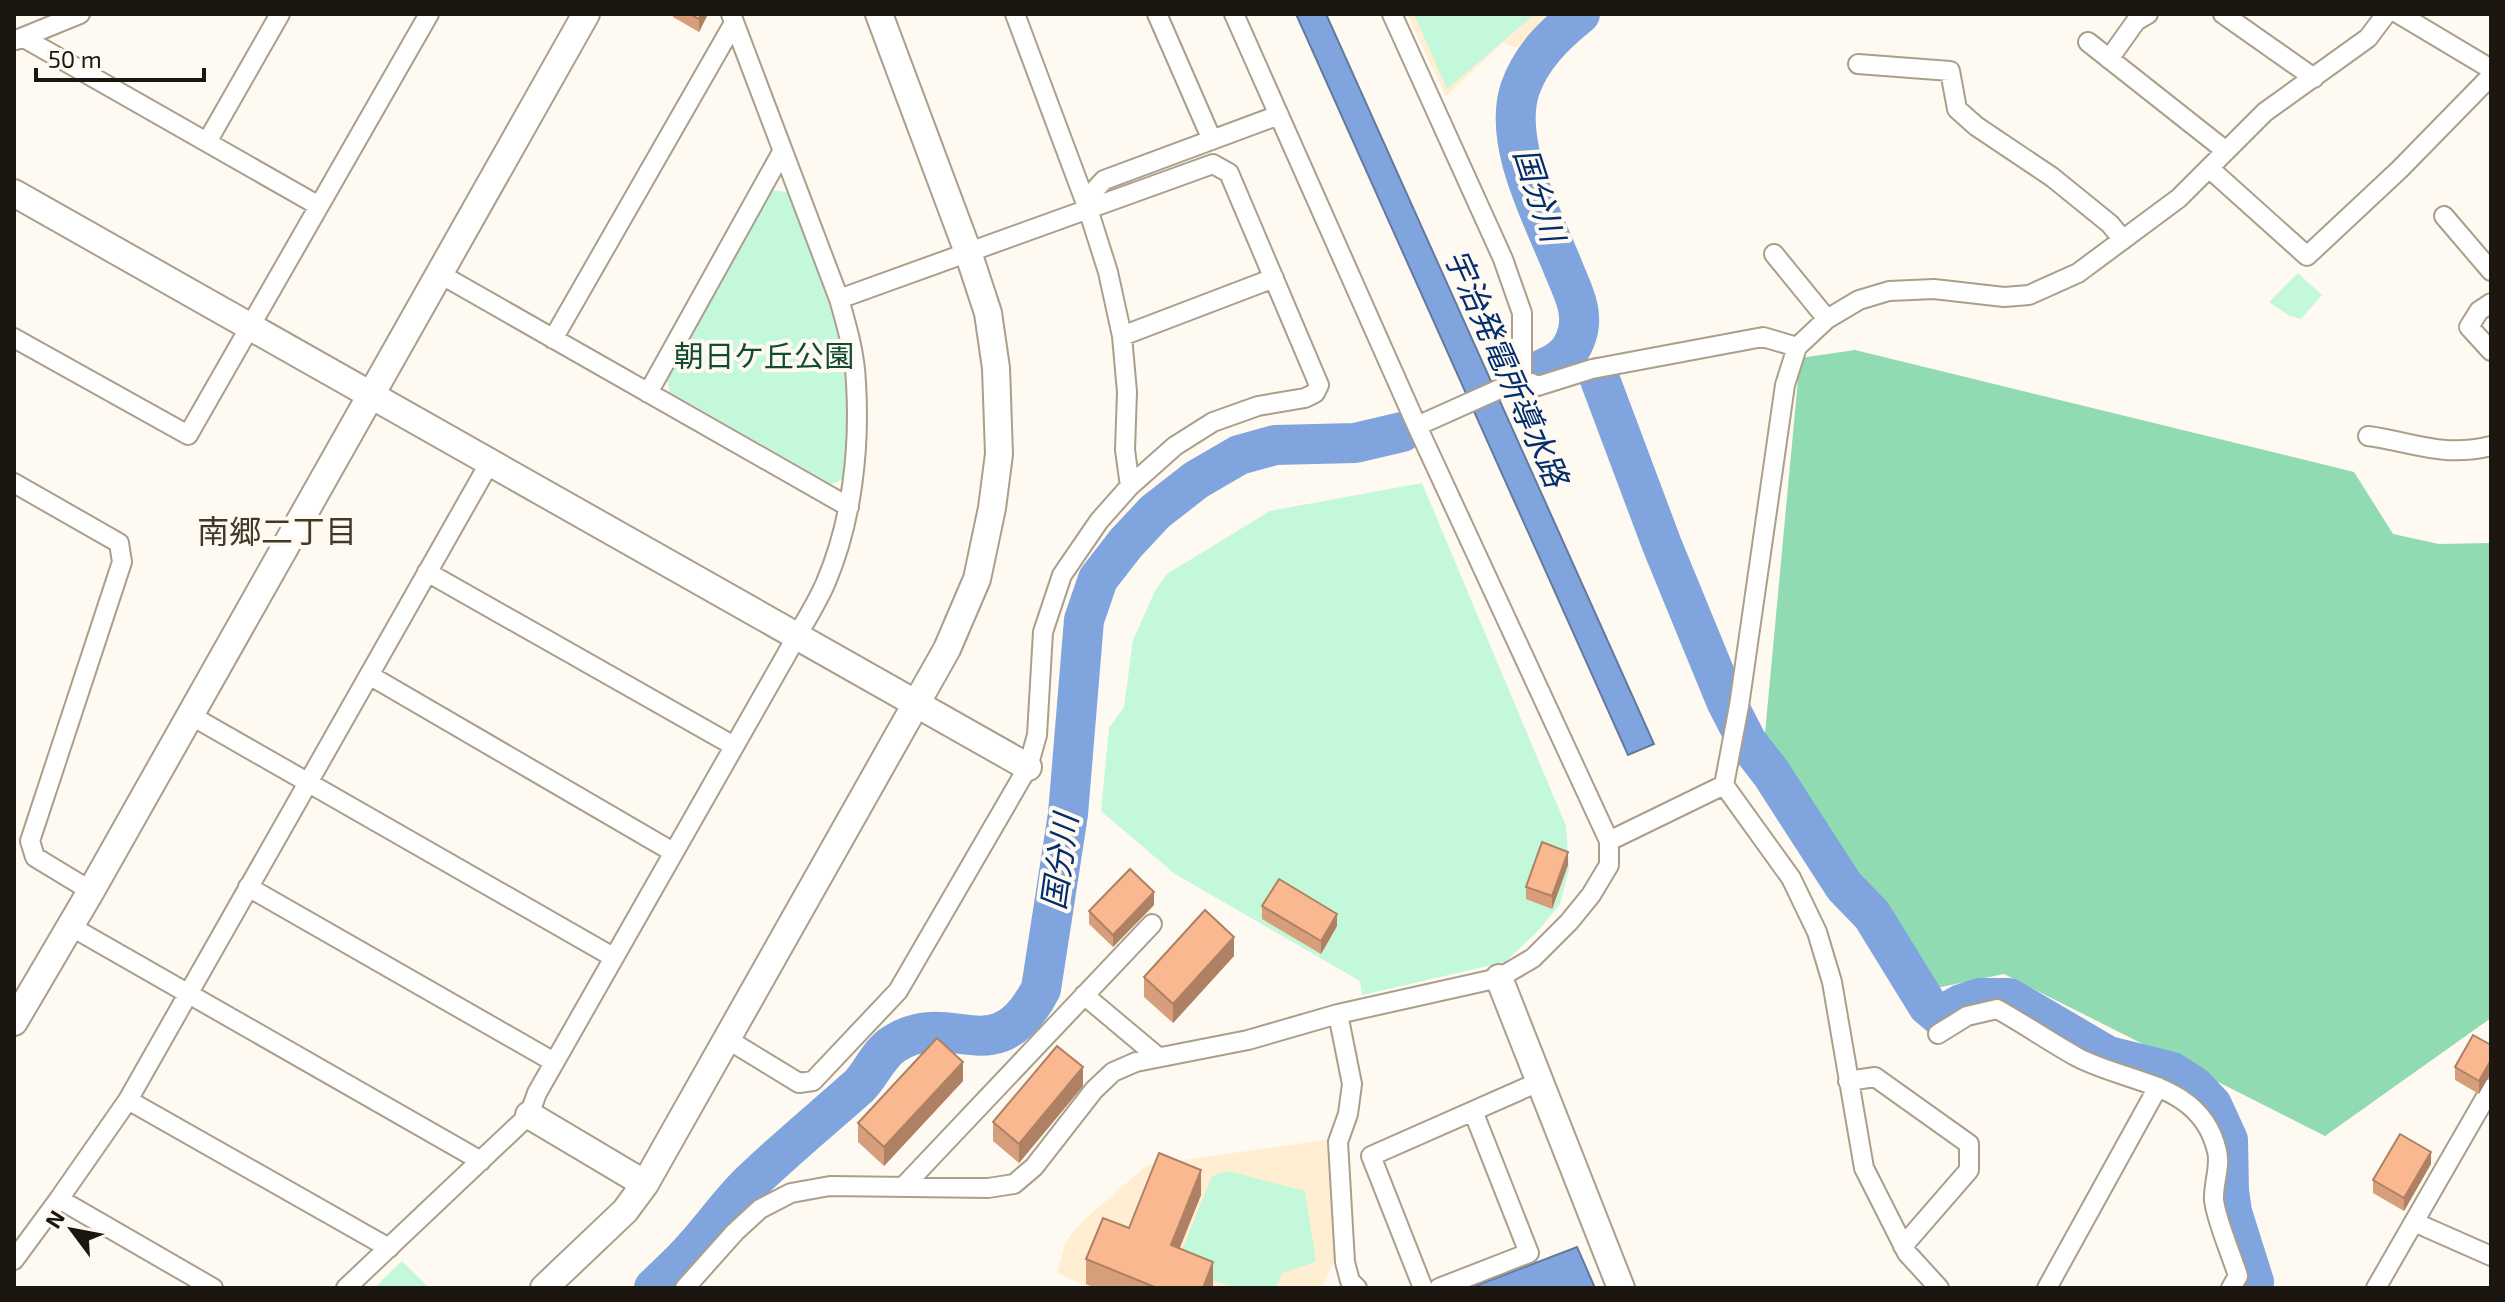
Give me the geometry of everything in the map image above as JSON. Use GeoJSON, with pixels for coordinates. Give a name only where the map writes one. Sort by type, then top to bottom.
{"type":"FeatureCollection","features":[{"type":"Feature","properties":{"kind":"street"},"geometry":{"type":"LineString","coordinates":[[19,39],[80,14]]}},
{"type":"Feature","properties":{"kind":"street"},"geometry":{"type":"LineString","coordinates":[[207,142],[280,14]]}},
{"type":"Feature","properties":{"kind":"street"},"geometry":{"type":"LineString","coordinates":[[14,338],[188,435],[429,14]]}},
{"type":"Feature","properties":{"kind":"street"},"geometry":{"type":"LineString","coordinates":[[14,1022],[586,14]]}},
{"type":"Feature","properties":{"kind":"street"},"geometry":{"type":"LineString","coordinates":[[544,1288],[625,1211],[645,1184],[917,704],[947,649],[977,579],[992,508],[999,454],[996,368],[988,313],[879,14]]}},
{"type":"Feature","properties":{"kind":"street"},"geometry":{"type":"LineString","coordinates":[[1015,14],[1088,209],[1108,272],[1122,336],[1127,392],[1125,450],[1130,486]]}},
{"type":"Feature","properties":{"kind":"street"},"geometry":{"type":"LineString","coordinates":[[1157,14],[1212,140]]}},
{"type":"Feature","properties":{"kind":"street"},"geometry":{"type":"LineString","coordinates":[[685,1288],[760,1209],[791,1193],[830,1186],[988,1188],[1014,1184],[1034,1167],[1094,1090],[1113,1072],[1136,1062],[1248,1040],[1338,1014],[1499,978],[1533,958],[1569,922],[1591,895],[1609,865],[1609,841],[1417,426],[1234,14]]}},
{"type":"Feature","properties":{"kind":"street"},"geometry":{"type":"LineString","coordinates":[[1392,14],[1503,259],[1522,313],[1522,379]]}},
{"type":"Feature","properties":{"kind":"street"},"geometry":{"type":"LineString","coordinates":[[2109,59],[2136,21],[2148,14]]}},
{"type":"Feature","properties":{"kind":"street"},"geometry":{"type":"LineString","coordinates":[[2223,14],[2314,78]]}},
{"type":"Feature","properties":{"kind":"street"},"geometry":{"type":"LineString","coordinates":[[1939,1288],[1903,1246],[1864,1168],[1832,982],[1817,932],[1791,878],[1724,785],[1739,706],[1785,385],[1797,347],[1827,319],[1859,300],[1889,291],[1934,289],[2004,297],[2029,295],[2078,273],[2179,198],[2265,112],[2368,38],[2386,14]]}},
{"type":"Feature","properties":{"kind":"street"},"geometry":{"type":"LineString","coordinates":[[2399,14],[2491,69]]}},
{"type":"Feature","properties":{"kind":"street"},"geometry":{"type":"LineString","coordinates":[[553,339],[732,18]]}},
{"type":"Feature","properties":{"kind":"street"},"geometry":{"type":"LineString","coordinates":[[346,1288],[529,1115],[554,1062],[797,636],[825,584],[840,543],[849,507],[857,438],[856,382],[851,345],[839,299],[732,18]]}},
{"type":"Feature","properties":{"kind":"street"},"geometry":{"type":"LineString","coordinates":[[19,39],[319,206]]}},
{"type":"Feature","properties":{"kind":"street"},"geometry":{"type":"LineString","coordinates":[[2088,42],[2226,151]]}},
{"type":"Feature","properties":{"kind":"street"},"geometry":{"type":"LineString","coordinates":[[1858,64],[1950,71],[1957,109],[1976,126],[2052,177],[2110,224],[2123,240]]}},
{"type":"Feature","properties":{"kind":"street"},"geometry":{"type":"LineString","coordinates":[[2209,168],[2307,256],[2400,169],[2491,76]]}},
{"type":"Feature","properties":{"kind":"street"},"geometry":{"type":"LineString","coordinates":[[1088,209],[1093,192],[1104,180],[1279,115]]}},
{"type":"Feature","properties":{"kind":"street"},"geometry":{"type":"LineString","coordinates":[[648,393],[782,152]]}},
{"type":"Feature","properties":{"kind":"street"},"geometry":{"type":"LineString","coordinates":[[727,1039],[799,1083],[813,1081],[898,991],[1028,767],[1037,735],[1043,632],[1062,575],[1099,521],[1130,486],[1175,446],[1213,422],[1258,406],[1305,398],[1315,393],[1319,385],[1229,173],[1213,164],[839,299]]}},
{"type":"Feature","properties":{"kind":"street"},"geometry":{"type":"LineString","coordinates":[[14,193],[1028,767]]}},
{"type":"Feature","properties":{"kind":"street"},"geometry":{"type":"LineString","coordinates":[[2444,216],[2491,271]]}},
{"type":"Feature","properties":{"kind":"street"},"geometry":{"type":"LineString","coordinates":[[1774,254],[1827,319]]}},
{"type":"Feature","properties":{"kind":"street"},"geometry":{"type":"LineString","coordinates":[[440,274],[849,507]]}},
{"type":"Feature","properties":{"kind":"street"},"geometry":{"type":"LineString","coordinates":[[1122,336],[1274,278]]}},
{"type":"Feature","properties":{"kind":"street"},"geometry":{"type":"LineString","coordinates":[[2491,303],[2479,311],[2469,327],[2491,351]]}},
{"type":"Feature","properties":{"kind":"street"},"geometry":{"type":"LineString","coordinates":[[1417,426],[1522,379],[1538,386],[1592,369],[1763,337],[1797,347]]}},
{"type":"Feature","properties":{"kind":"street"},"geometry":{"type":"LineString","coordinates":[[2368,436],[2417,448],[2465,451],[2491,446]]}},
{"type":"Feature","properties":{"kind":"street"},"geometry":{"type":"LineString","coordinates":[[14,1260],[128,1100],[490,462]]}},
{"type":"Feature","properties":{"kind":"street"},"geometry":{"type":"LineString","coordinates":[[14,483],[119,543],[122,562],[30,841],[35,857],[91,891]]}},
{"type":"Feature","properties":{"kind":"street"},"geometry":{"type":"LineString","coordinates":[[427,572],[734,746]]}},
{"type":"Feature","properties":{"kind":"street"},"geometry":{"type":"LineString","coordinates":[[369,675],[673,852]]}},
{"type":"Feature","properties":{"kind":"street"},"geometry":{"type":"LineString","coordinates":[[190,715],[613,957]]}},
{"type":"Feature","properties":{"kind":"street"},"geometry":{"type":"LineString","coordinates":[[1609,841],[1724,785]]}},
{"type":"Feature","properties":{"kind":"street"},"geometry":{"type":"LineString","coordinates":[[248,887],[554,1062]]}},
{"type":"Feature","properties":{"kind":"street"},"geometry":{"type":"LineString","coordinates":[[904,1186],[1152,924]]}},
{"type":"Feature","properties":{"kind":"street"},"geometry":{"type":"LineString","coordinates":[[70,926],[481,1161]]}},
{"type":"Feature","properties":{"kind":"street"},"geometry":{"type":"LineString","coordinates":[[1499,978],[1621,1288]]}},
{"type":"Feature","properties":{"kind":"street"},"geometry":{"type":"LineString","coordinates":[[1084,995],[1158,1057]]}},
{"type":"Feature","properties":{"kind":"street"},"geometry":{"type":"LineString","coordinates":[[1938,1034],[1967,1016],[1997,1009],[2077,1057],[2114,1073],[2169,1090],[2191,1105],[2207,1126],[2218,1153],[2214,1202],[2238,1276],[2231,1288]]}},
{"type":"Feature","properties":{"kind":"street"},"geometry":{"type":"LineString","coordinates":[[1338,1014],[1352,1084],[1348,1114],[1338,1142],[1345,1262],[1350,1281],[1357,1288]]}},
{"type":"Feature","properties":{"kind":"street"},"geometry":{"type":"LineString","coordinates":[[1848,1081],[1875,1077],[1969,1144],[1969,1170],[1903,1246]]}},
{"type":"Feature","properties":{"kind":"street"},"geometry":{"type":"LineString","coordinates":[[1423,1288],[1371,1156],[1541,1081]]}},
{"type":"Feature","properties":{"kind":"street"},"geometry":{"type":"LineString","coordinates":[[2047,1288],[2158,1087]]}},
{"type":"Feature","properties":{"kind":"street"},"geometry":{"type":"LineString","coordinates":[[2376,1288],[2414,1222],[2482,1122],[2491,1088]]}},
{"type":"Feature","properties":{"kind":"street"},"geometry":{"type":"LineString","coordinates":[[128,1100],[389,1248]]}},
{"type":"Feature","properties":{"kind":"street"},"geometry":{"type":"LineString","coordinates":[[1439,1288],[1529,1253],[1473,1111]]}},
{"type":"Feature","properties":{"kind":"street"},"geometry":{"type":"LineString","coordinates":[[529,1115],[645,1184]]}},
{"type":"Feature","properties":{"kind":"street"},"geometry":{"type":"LineString","coordinates":[[59,1199],[213,1288]]}},
{"type":"Feature","properties":{"kind":"street"},"geometry":{"type":"LineString","coordinates":[[2414,1222],[2491,1256]]}},
{"type":"Feature","properties":{"kind":"shaded area"},"geometry":{"type":"Polygon","coordinates":[[[1407,14],[1555,14],[1517,48],[1502,43],[1446,96],[1407,14]]]}},
{"type":"Feature","properties":{"kind":"shaded area"},"geometry":{"type":"Polygon","coordinates":[[[1333,1139],[1335,1260],[1321,1288],[1090,1288],[1057,1273],[1066,1241],[1082,1222],[1147,1165],[1333,1139]]]}},
{"type":"Feature","properties":{"kind":"green space"},"geometry":{"type":"Polygon","coordinates":[[[1414,14],[1535,14],[1447,89],[1414,14]]]}},
{"type":"Feature","properties":{"kind":"green space","name":"朝日ケ丘公園"},"geometry":{"type":"Polygon","coordinates":[[[770,190],[788,192],[829,305],[844,363],[851,422],[847,478],[831,484],[670,392],[666,377],[770,190]]]}},
{"type":"Feature","properties":{"kind":"green space"},"geometry":{"type":"Polygon","coordinates":[[[2298,273],[2322,295],[2301,319],[2290,316],[2269,302],[2298,273]]]}},
{"type":"Feature","properties":{"kind":"green space"},"geometry":{"type":"Polygon","coordinates":[[[1855,350],[2354,472],[2393,534],[2439,544],[2491,543],[2491,1018],[2325,1136],[2004,974],[1917,992],[1763,755],[1800,358],[1855,350]]]}},
{"type":"Feature","properties":{"kind":"green space"},"geometry":{"type":"Polygon","coordinates":[[[1422,483],[1566,826],[1569,869],[1560,904],[1537,932],[1505,962],[1362,995],[1360,981],[1175,874],[1101,811],[1109,728],[1124,707],[1133,640],[1155,591],[1167,574],[1270,511],[1422,483]]]}},
{"type":"Feature","properties":{"kind":"green space"},"geometry":{"type":"Polygon","coordinates":[[[1228,1171],[1305,1191],[1316,1262],[1282,1273],[1276,1288],[1236,1288],[1175,1268],[1212,1176],[1228,1171]]]}},
{"type":"Feature","properties":{"kind":"green space"},"geometry":{"type":"Polygon","coordinates":[[[402,1261],[429,1288],[374,1288],[402,1261]]]}},
{"type":"Feature","properties":{"kind":"water","name":"宇治発電所導水路"},"geometry":{"type":"Polygon","coordinates":[[[1296,14],[1326,14],[1654,744],[1628,755],[1296,14]]]}},
{"type":"Feature","properties":{"kind":"water"},"geometry":{"type":"Polygon","coordinates":[[[1577,1247],[1595,1288],[1470,1288],[1577,1247]]]}},
{"type":"Feature","properties":{"kind":"building"},"geometry":{"type":"Polygon","coordinates":[[[1542,842],[1568,852],[1552,896],[1526,887],[1542,842]]]}},
{"type":"Feature","properties":{"kind":"building"},"geometry":{"type":"Polygon","coordinates":[[[1130,869],[1154,892],[1113,935],[1089,911],[1130,869]]]}},
{"type":"Feature","properties":{"kind":"building"},"geometry":{"type":"Polygon","coordinates":[[[1279,879],[1337,914],[1321,941],[1262,906],[1279,879]]]}},
{"type":"Feature","properties":{"kind":"building"},"geometry":{"type":"Polygon","coordinates":[[[1205,910],[1234,937],[1173,1004],[1144,977],[1205,910]]]}},
{"type":"Feature","properties":{"kind":"building"},"geometry":{"type":"Polygon","coordinates":[[[2473,1035],[2491,1045],[2491,1060],[2479,1081],[2455,1067],[2473,1035]]]}},
{"type":"Feature","properties":{"kind":"building"},"geometry":{"type":"Polygon","coordinates":[[[937,1038],[963,1062],[884,1147],[858,1123],[937,1038]]]}},
{"type":"Feature","properties":{"kind":"building"},"geometry":{"type":"Polygon","coordinates":[[[1057,1046],[1083,1067],[1019,1144],[993,1122],[1057,1046]]]}},
{"type":"Feature","properties":{"kind":"building"},"geometry":{"type":"Polygon","coordinates":[[[2400,1134],[2431,1152],[2404,1198],[2373,1180],[2400,1134]]]}},
{"type":"Feature","properties":{"kind":"building"},"geometry":{"type":"Polygon","coordinates":[[[1159,1153],[1201,1170],[1171,1245],[1213,1262],[1203,1288],[1157,1288],[1086,1259],[1103,1218],[1129,1228],[1159,1153]]]}},
{"type":"Feature","properties":{"kind":"waterway","name":"国分川"},"geometry":{"type":"LineString","coordinates":[[1534,373],[1568,352],[1578,331],[1579,313],[1528,181],[1516,133],[1516,110],[1520,89],[1537,57],[1580,14]]}},
{"type":"Feature","properties":{"kind":"waterway"},"geometry":{"type":"LineString","coordinates":[[1599,377],[1662,545],[1726,701],[1747,742],[1771,773],[1844,886],[1872,915],[1928,1006],[1940,1016],[1980,998],[2009,998],[2108,1056],[2172,1072],[2194,1086],[2212,1105],[2228,1140],[2232,1212],[2254,1282]]}},
{"type":"Feature","properties":{"kind":"waterway","name":"国分川"},"geometry":{"type":"LineString","coordinates":[[654,1288],[749,1184],[859,1086],[879,1058],[894,1044],[915,1034],[990,1035],[1007,1029],[1024,1015],[1041,989],[1068,814],[1084,620],[1098,579],[1126,543],[1155,512],[1196,480],[1239,455],[1275,445],[1355,443],[1402,432]]}},
{"type":"Feature","properties":{"kind":"district","name":"南郷二丁目"},"geometry":{"type":"Point","coordinates":[277,532]}}]}
